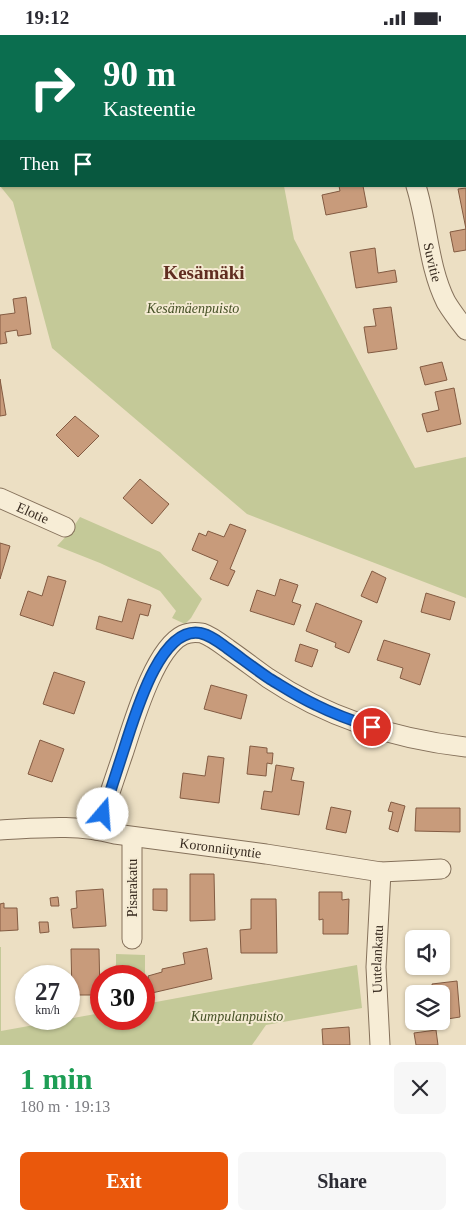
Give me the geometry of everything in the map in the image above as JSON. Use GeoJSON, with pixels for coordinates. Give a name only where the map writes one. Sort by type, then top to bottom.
{"type":"FeatureCollection","features":[{"type":"Feature","properties":{"kind":"street","name":"Suvitie"},"geometry":{"type":"LineString","coordinates":[[416,187],[433,265],[446,301],[466,330]]}},
{"type":"Feature","properties":{"kind":"street","name":"Elotie"},"geometry":{"type":"LineString","coordinates":[[0,498],[65,527]]}},
{"type":"Feature","properties":{"kind":"street"},"geometry":{"type":"LineString","coordinates":[[97,830],[144,692],[155,669],[174,641],[192,632],[203,633],[214,639],[276,683],[341,717],[406,737],[466,747]]}},
{"type":"Feature","properties":{"kind":"street","name":"Koronniityntie"},"geometry":{"type":"LineString","coordinates":[[0,830],[59,827],[79,828],[381,872],[441,869]]}},
{"type":"Feature","properties":{"kind":"street","name":"Pisarakatu"},"geometry":{"type":"LineString","coordinates":[[132,837],[132,939]]}},
{"type":"Feature","properties":{"kind":"street","name":"Uutelankatu"},"geometry":{"type":"LineString","coordinates":[[380,1045],[376,967],[381,872]]}},
{"type":"Feature","properties":{"kind":"green space","name":"Kesämäenpuisto"},"geometry":{"type":"Polygon","coordinates":[[[1,187],[284,187],[294,239],[415,468],[466,457],[466,598],[247,514],[52,348],[13,202],[1,187]]]}},
{"type":"Feature","properties":{"kind":"green space"},"geometry":{"type":"Polygon","coordinates":[[[80,517],[160,552],[202,599],[191,618],[185,624],[172,618],[176,611],[160,591],[100,563],[57,546],[80,517]]]}},
{"type":"Feature","properties":{"kind":"green space","name":"Kumpulanpuisto"},"geometry":{"type":"Polygon","coordinates":[[[0,947],[1,1031],[15,1028],[15,1030],[80,1030],[80,1017],[90,1015],[90,1030],[155,1030],[155,1002],[357,965],[362,1008],[266,1025],[252,1045],[0,1045],[0,947]]]}},
{"type":"Feature","properties":{"kind":"green space","name":"Kumpulanpuisto"},"geometry":{"type":"Polygon","coordinates":[[[116,954],[145,955],[145,965],[116,965],[116,954]]]}},
{"type":"Feature","properties":{"kind":"building"},"geometry":{"type":"Polygon","coordinates":[[[339,187],[363,187],[367,207],[326,215],[322,195],[340,191],[339,187]]]}},
{"type":"Feature","properties":{"kind":"building"},"geometry":{"type":"Polygon","coordinates":[[[466,188],[466,229],[458,189],[466,188]]]}},
{"type":"Feature","properties":{"kind":"building"},"geometry":{"type":"Polygon","coordinates":[[[466,229],[466,250],[454,252],[450,232],[466,229]]]}},
{"type":"Feature","properties":{"kind":"building"},"geometry":{"type":"Polygon","coordinates":[[[375,248],[378,273],[395,270],[397,282],[356,288],[350,252],[375,248]]]}},
{"type":"Feature","properties":{"kind":"building"},"geometry":{"type":"Polygon","coordinates":[[[26,297],[31,334],[18,336],[17,330],[5,332],[7,343],[0,344],[0,315],[15,313],[13,299],[26,297]]]}},
{"type":"Feature","properties":{"kind":"building"},"geometry":{"type":"Polygon","coordinates":[[[391,307],[397,349],[368,353],[364,327],[376,326],[373,309],[391,307]]]}},
{"type":"Feature","properties":{"kind":"building"},"geometry":{"type":"Polygon","coordinates":[[[442,362],[447,380],[425,385],[420,367],[442,362]]]}},
{"type":"Feature","properties":{"kind":"building"},"geometry":{"type":"Polygon","coordinates":[[[0,379],[6,415],[0,416],[0,379]]]}},
{"type":"Feature","properties":{"kind":"building"},"geometry":{"type":"Polygon","coordinates":[[[454,388],[461,424],[427,432],[422,414],[439,410],[435,392],[454,388]]]}},
{"type":"Feature","properties":{"kind":"building"},"geometry":{"type":"Polygon","coordinates":[[[75,416],[99,436],[78,457],[56,435],[75,416]]]}},
{"type":"Feature","properties":{"kind":"building"},"geometry":{"type":"Polygon","coordinates":[[[140,479],[169,504],[152,524],[123,498],[140,479]]]}},
{"type":"Feature","properties":{"kind":"building"},"geometry":{"type":"Polygon","coordinates":[[[230,524],[246,530],[230,569],[235,571],[228,586],[210,579],[218,561],[192,550],[199,533],[206,536],[208,531],[224,537],[230,524]]]}},
{"type":"Feature","properties":{"kind":"building"},"geometry":{"type":"Polygon","coordinates":[[[0,543],[10,546],[0,579],[0,543]]]}},
{"type":"Feature","properties":{"kind":"building"},"geometry":{"type":"Polygon","coordinates":[[[372,571],[386,578],[377,603],[361,596],[372,571]]]}},
{"type":"Feature","properties":{"kind":"building"},"geometry":{"type":"Polygon","coordinates":[[[48,576],[66,581],[53,626],[20,615],[28,591],[42,596],[48,576]]]}},
{"type":"Feature","properties":{"kind":"building"},"geometry":{"type":"Polygon","coordinates":[[[280,579],[298,585],[292,602],[301,605],[294,625],[250,611],[257,590],[275,596],[280,579]]]}},
{"type":"Feature","properties":{"kind":"building"},"geometry":{"type":"Polygon","coordinates":[[[426,593],[455,602],[450,620],[421,612],[426,593]]]}},
{"type":"Feature","properties":{"kind":"building"},"geometry":{"type":"Polygon","coordinates":[[[128,599],[151,605],[148,616],[140,614],[133,639],[96,629],[99,616],[122,622],[128,599]]]}},
{"type":"Feature","properties":{"kind":"building"},"geometry":{"type":"Polygon","coordinates":[[[316,603],[362,621],[349,653],[335,647],[336,643],[306,631],[316,603]]]}},
{"type":"Feature","properties":{"kind":"building"},"geometry":{"type":"Polygon","coordinates":[[[384,640],[430,654],[420,685],[400,678],[403,668],[377,660],[384,640]]]}},
{"type":"Feature","properties":{"kind":"building"},"geometry":{"type":"Polygon","coordinates":[[[300,644],[318,650],[312,667],[295,661],[300,644]]]}},
{"type":"Feature","properties":{"kind":"building"},"geometry":{"type":"Polygon","coordinates":[[[54,672],[85,682],[74,714],[43,704],[54,672]]]}},
{"type":"Feature","properties":{"kind":"building"},"geometry":{"type":"Polygon","coordinates":[[[211,685],[247,695],[241,719],[204,709],[211,685]]]}},
{"type":"Feature","properties":{"kind":"building"},"geometry":{"type":"Polygon","coordinates":[[[40,740],[64,749],[52,782],[28,774],[40,740]]]}},
{"type":"Feature","properties":{"kind":"building"},"geometry":{"type":"Polygon","coordinates":[[[250,746],[267,748],[267,753],[273,753],[272,764],[267,763],[266,776],[247,774],[250,746]]]}},
{"type":"Feature","properties":{"kind":"building"},"geometry":{"type":"Polygon","coordinates":[[[208,756],[224,758],[219,803],[180,798],[183,773],[205,776],[208,756]]]}},
{"type":"Feature","properties":{"kind":"building"},"geometry":{"type":"Polygon","coordinates":[[[276,765],[294,768],[291,780],[304,782],[299,815],[261,809],[264,791],[272,792],[276,765]]]}},
{"type":"Feature","properties":{"kind":"building"},"geometry":{"type":"Polygon","coordinates":[[[391,802],[405,806],[398,832],[389,829],[393,812],[388,811],[391,802]]]}},
{"type":"Feature","properties":{"kind":"building"},"geometry":{"type":"Polygon","coordinates":[[[331,807],[351,811],[346,833],[326,829],[331,807]]]}},
{"type":"Feature","properties":{"kind":"building"},"geometry":{"type":"Polygon","coordinates":[[[416,808],[460,808],[460,832],[415,831],[416,808]]]}},
{"type":"Feature","properties":{"kind":"building"},"geometry":{"type":"Polygon","coordinates":[[[190,874],[214,874],[215,920],[190,921],[190,874]]]}},
{"type":"Feature","properties":{"kind":"building"},"geometry":{"type":"Polygon","coordinates":[[[103,889],[106,926],[73,928],[71,909],[77,908],[76,891],[103,889]]]}},
{"type":"Feature","properties":{"kind":"building"},"geometry":{"type":"Polygon","coordinates":[[[153,889],[167,889],[167,911],[153,910],[153,889]]]}},
{"type":"Feature","properties":{"kind":"building"},"geometry":{"type":"Polygon","coordinates":[[[319,892],[342,892],[342,900],[349,899],[348,934],[323,934],[323,919],[319,920],[319,892]]]}},
{"type":"Feature","properties":{"kind":"building"},"geometry":{"type":"Polygon","coordinates":[[[58,897],[59,906],[51,906],[50,898],[58,897]]]}},
{"type":"Feature","properties":{"kind":"building"},"geometry":{"type":"Polygon","coordinates":[[[251,899],[276,899],[277,953],[241,953],[240,930],[251,929],[251,899]]]}},
{"type":"Feature","properties":{"kind":"building"},"geometry":{"type":"Polygon","coordinates":[[[4,903],[4,908],[17,908],[18,930],[0,931],[0,904],[4,903]]]}},
{"type":"Feature","properties":{"kind":"building"},"geometry":{"type":"Polygon","coordinates":[[[39,922],[48,922],[49,932],[40,933],[39,922]]]}},
{"type":"Feature","properties":{"kind":"building"},"geometry":{"type":"Polygon","coordinates":[[[207,948],[212,979],[155,992],[155,974],[162,972],[162,969],[185,964],[183,953],[207,948]]]}},
{"type":"Feature","properties":{"kind":"building"},"geometry":{"type":"Polygon","coordinates":[[[71,949],[99,949],[99,965],[90,965],[90,995],[80,995],[80,965],[71,965],[71,949]]]}},
{"type":"Feature","properties":{"kind":"building"},"geometry":{"type":"Polygon","coordinates":[[[457,981],[460,1017],[450,1019],[450,985],[432,984],[457,981]]]}},
{"type":"Feature","properties":{"kind":"building"},"geometry":{"type":"Polygon","coordinates":[[[349,1027],[350,1045],[323,1045],[322,1029],[349,1027]]]}},
{"type":"Feature","properties":{"kind":"building"},"geometry":{"type":"Polygon","coordinates":[[[436,1030],[438,1045],[416,1045],[414,1033],[436,1030]]]}},
{"type":"Feature","properties":{"kind":"district","name":"Kesämäki"},"geometry":{"type":"Point","coordinates":[204,272]}},
{"type":"Feature","properties":{"kind":"route"},"geometry":{"type":"LineString","coordinates":[[103,814],[144,692],[155,669],[174,641],[192,632],[203,633],[214,639],[268,678],[315,705],[341,717],[372,727]]}}]}
